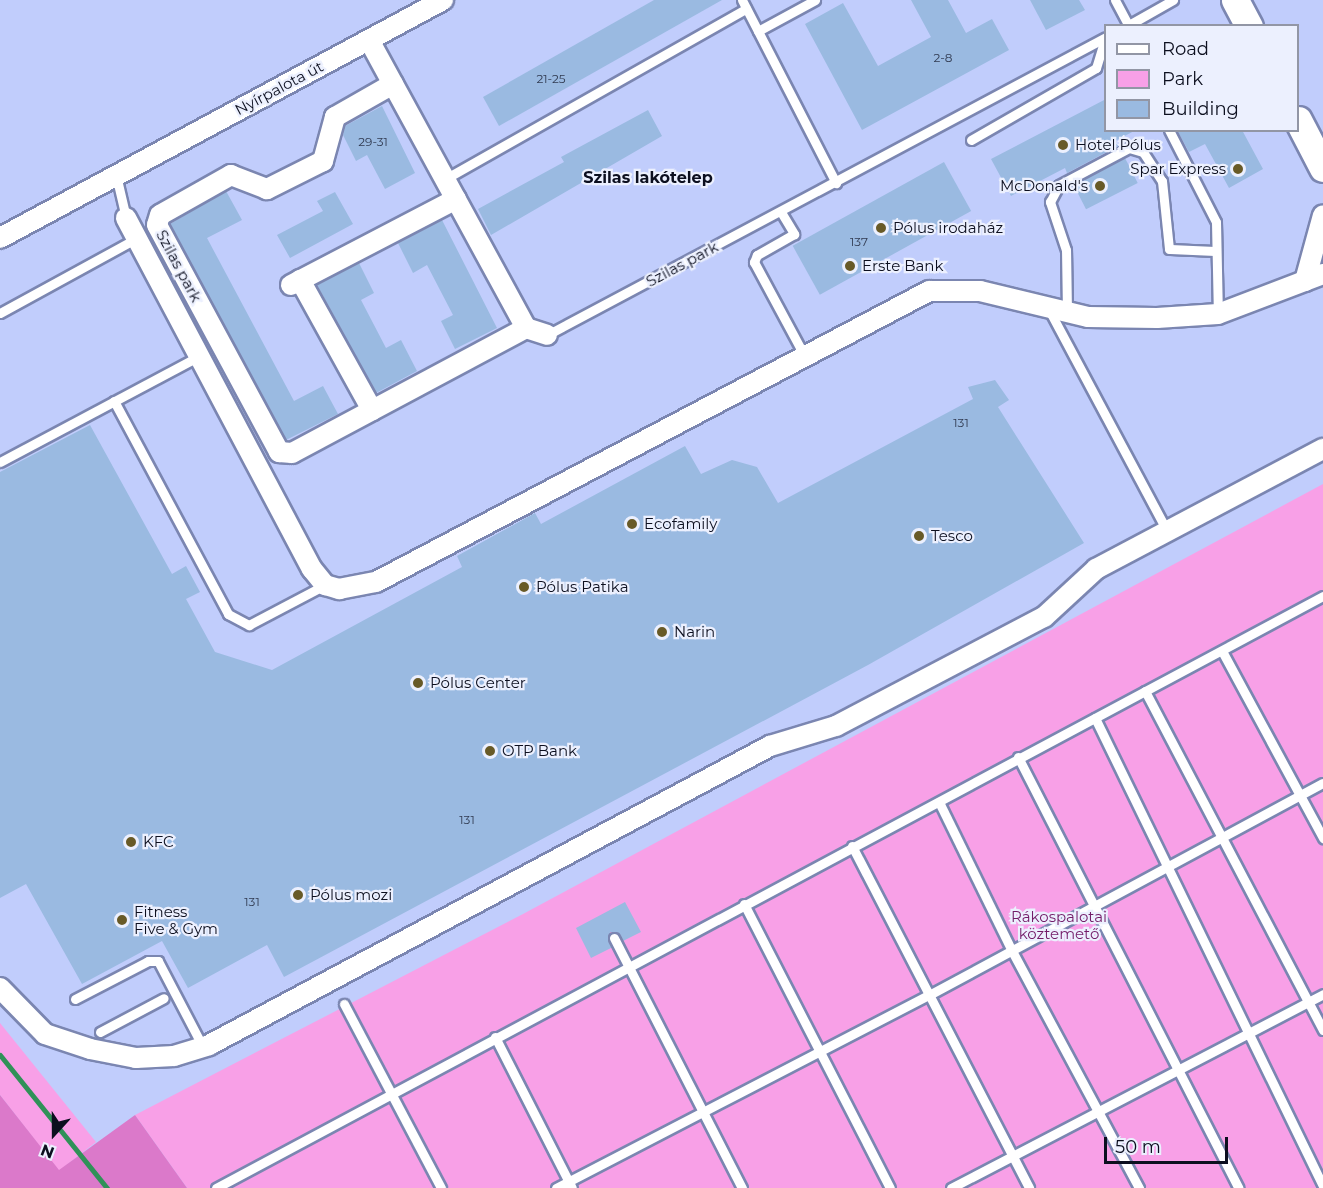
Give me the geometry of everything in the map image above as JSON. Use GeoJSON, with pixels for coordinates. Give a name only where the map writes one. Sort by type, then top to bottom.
{"type":"FeatureCollection","features":[{"type":"Feature","properties":{"kind":"main road"},"geometry":{"type":"LineString","coordinates":[[1299,122],[1323,168]]}},
{"type":"Feature","properties":{"kind":"street","name":"Nyírpalota út"},"geometry":{"type":"LineString","coordinates":[[0,238],[443,0]]}},
{"type":"Feature","properties":{"kind":"street"},"geometry":{"type":"LineString","coordinates":[[369,40],[526,328]]}},
{"type":"Feature","properties":{"kind":"street","name":"Szilas park"},"geometry":{"type":"LineString","coordinates":[[393,84],[335,117],[323,161],[267,189],[231,176],[160,215],[157,225],[279,452],[292,453],[526,328],[548,335]]}},
{"type":"Feature","properties":{"kind":"street"},"geometry":{"type":"LineString","coordinates":[[372,410],[296,282],[456,199]]}},
{"type":"Feature","properties":{"kind":"street"},"geometry":{"type":"LineString","coordinates":[[126,218],[312,569],[325,585],[357,588],[376,582],[929,291],[980,291],[1067,312],[1107,318],[1218,314],[1314,277],[1323,215]]}},
{"type":"Feature","properties":{"kind":"street"},"geometry":{"type":"LineString","coordinates":[[0,987],[45,1034],[90,1049],[136,1058],[174,1056],[203,1047],[770,746],[836,726],[1044,617],[1096,569],[1323,449]]}},
{"type":"Feature","properties":{"kind":"lane"},"geometry":{"type":"LineString","coordinates":[[758,31],[816,0]]}},
{"type":"Feature","properties":{"kind":"lane"},"geometry":{"type":"LineString","coordinates":[[1115,0],[1127,24]]}},
{"type":"Feature","properties":{"kind":"lane"},"geometry":{"type":"LineString","coordinates":[[1130,24],[1173,0]]}},
{"type":"Feature","properties":{"kind":"lane"},"geometry":{"type":"LineString","coordinates":[[445,179],[744,4],[836,183]]}},
{"type":"Feature","properties":{"kind":"lane","name":"Szilas park"},"geometry":{"type":"LineString","coordinates":[[548,335],[782,212],[1104,38]]}},
{"type":"Feature","properties":{"kind":"lane"},"geometry":{"type":"LineString","coordinates":[[971,140],[1096,68],[1104,40]]}},
{"type":"Feature","properties":{"kind":"lane"},"geometry":{"type":"LineString","coordinates":[[1170,132],[1216,222],[1218,314]]}},
{"type":"Feature","properties":{"kind":"lane"},"geometry":{"type":"LineString","coordinates":[[1067,312],[1068,269],[1064,240],[1050,201],[1059,185],[1135,148],[1150,159],[1162,181],[1169,249],[1216,250]]}},
{"type":"Feature","properties":{"kind":"lane"},"geometry":{"type":"LineString","coordinates":[[116,175],[126,218]]}},
{"type":"Feature","properties":{"kind":"lane"},"geometry":{"type":"LineString","coordinates":[[782,212],[794,234],[757,255],[754,262],[804,355]]}},
{"type":"Feature","properties":{"kind":"lane"},"geometry":{"type":"LineString","coordinates":[[0,313],[136,238]]}},
{"type":"Feature","properties":{"kind":"lane"},"geometry":{"type":"LineString","coordinates":[[1047,307],[1167,531]]}},
{"type":"Feature","properties":{"kind":"lane"},"geometry":{"type":"LineString","coordinates":[[0,462],[200,356]]}},
{"type":"Feature","properties":{"kind":"lane"},"geometry":{"type":"LineString","coordinates":[[114,401],[228,614],[249,625],[325,585]]}},
{"type":"Feature","properties":{"kind":"lane"},"geometry":{"type":"LineString","coordinates":[[216,1188],[391,1092],[1323,596]]}},
{"type":"Feature","properties":{"kind":"lane"},"geometry":{"type":"LineString","coordinates":[[1222,651],[1323,838]]}},
{"type":"Feature","properties":{"kind":"lane"},"geometry":{"type":"LineString","coordinates":[[1145,691],[1224,834],[1323,1030]]}},
{"type":"Feature","properties":{"kind":"lane"},"geometry":{"type":"LineString","coordinates":[[1095,718],[1250,1029],[1322,1187]]}},
{"type":"Feature","properties":{"kind":"lane"},"geometry":{"type":"LineString","coordinates":[[1018,758],[1181,1069],[1239,1188]]}},
{"type":"Feature","properties":{"kind":"lane"},"geometry":{"type":"LineString","coordinates":[[556,1188],[570,1185],[820,1050],[1096,907],[1169,864],[1323,783]]}},
{"type":"Feature","properties":{"kind":"lane"},"geometry":{"type":"LineString","coordinates":[[939,802],[1012,951],[1099,1109],[1138,1188]]}},
{"type":"Feature","properties":{"kind":"lane"},"geometry":{"type":"LineString","coordinates":[[852,846],[1029,1188]]}},
{"type":"Feature","properties":{"kind":"lane"},"geometry":{"type":"LineString","coordinates":[[744,904],[890,1188]]}},
{"type":"Feature","properties":{"kind":"lane"},"geometry":{"type":"LineString","coordinates":[[614,938],[742,1188]]}},
{"type":"Feature","properties":{"kind":"lane"},"geometry":{"type":"LineString","coordinates":[[75,999],[148,962],[158,961],[203,1047]]}},
{"type":"Feature","properties":{"kind":"lane"},"geometry":{"type":"LineString","coordinates":[[951,1188],[1099,1109],[1181,1069],[1250,1029],[1323,994]]}},
{"type":"Feature","properties":{"kind":"lane"},"geometry":{"type":"LineString","coordinates":[[100,1032],[164,998]]}},
{"type":"Feature","properties":{"kind":"lane"},"geometry":{"type":"LineString","coordinates":[[344,1004],[441,1188]]}},
{"type":"Feature","properties":{"kind":"lane"},"geometry":{"type":"LineString","coordinates":[[495,1037],[570,1185]]}},
{"type":"Feature","properties":{"kind":"green space","name":"Rákospalotai köztemető"},"geometry":{"type":"Polygon","coordinates":[[[1323,484],[1323,1188],[187,1188],[135,1115],[523,914],[1323,484]]]}},
{"type":"Feature","properties":{"kind":"green space"},"geometry":{"type":"Polygon","coordinates":[[[0,1023],[96,1142],[59,1171],[0,1095],[0,1023]]]}},
{"type":"Feature","properties":{"kind":"shaded area"},"geometry":{"type":"Polygon","coordinates":[[[0,1095],[59,1170],[135,1115],[187,1188],[0,1188],[0,1095]]]}},
{"type":"Feature","properties":{"kind":"building"},"geometry":{"type":"Polygon","coordinates":[[[654,0],[722,0],[499,126],[483,97],[654,0]]]}},
{"type":"Feature","properties":{"kind":"building"},"geometry":{"type":"Polygon","coordinates":[[[911,0],[948,0],[966,33],[992,19],[1009,50],[862,130],[805,24],[843,3],[878,66],[931,37],[911,0]]]}},
{"type":"Feature","properties":{"kind":"building"},"geometry":{"type":"Polygon","coordinates":[[[1030,0],[1079,0],[1085,10],[1046,30],[1030,0]]]}},
{"type":"Feature","properties":{"kind":"building","name":"Hotel Pólus"},"geometry":{"type":"Polygon","coordinates":[[[1104,100],[1104,132],[1132,132],[1115,141],[1118,146],[1067,173],[1065,168],[1011,196],[991,159],[1104,100]]]}},
{"type":"Feature","properties":{"kind":"building"},"geometry":{"type":"Polygon","coordinates":[[[382,106],[415,173],[385,189],[367,155],[356,161],[343,135],[345,126],[382,106]]]}},
{"type":"Feature","properties":{"kind":"building"},"geometry":{"type":"Polygon","coordinates":[[[648,110],[662,136],[491,235],[478,209],[564,162],[561,157],[648,110]]]}},
{"type":"Feature","properties":{"kind":"building"},"geometry":{"type":"Polygon","coordinates":[[[1178,132],[1243,132],[1263,169],[1229,188],[1205,144],[1189,152],[1178,132]]]}},
{"type":"Feature","properties":{"kind":"building"},"geometry":{"type":"Polygon","coordinates":[[[1125,158],[1138,183],[1086,209],[1073,184],[1125,158]]]}},
{"type":"Feature","properties":{"kind":"building","name":"Pólus irodaház"},"geometry":{"type":"Polygon","coordinates":[[[944,162],[971,211],[820,295],[793,246],[944,162]]]}},
{"type":"Feature","properties":{"kind":"building"},"geometry":{"type":"Polygon","coordinates":[[[226,191],[242,220],[207,238],[294,401],[323,386],[338,414],[286,440],[170,224],[226,191]]]}},
{"type":"Feature","properties":{"kind":"building"},"geometry":{"type":"Polygon","coordinates":[[[335,192],[353,224],[290,258],[277,235],[323,211],[317,201],[335,192]]]}},
{"type":"Feature","properties":{"kind":"building"},"geometry":{"type":"Polygon","coordinates":[[[442,220],[497,328],[455,349],[441,321],[453,315],[427,265],[413,273],[398,243],[442,220]]]}},
{"type":"Feature","properties":{"kind":"building"},"geometry":{"type":"Polygon","coordinates":[[[359,263],[374,293],[361,300],[386,348],[401,340],[417,371],[376,393],[317,285],[359,263]]]}},
{"type":"Feature","properties":{"kind":"building","name":"Pólus Center"},"geometry":{"type":"Polygon","coordinates":[[[995,380],[1009,400],[998,407],[1084,543],[868,665],[284,977],[267,945],[188,988],[162,941],[82,984],[26,884],[0,898],[0,472],[90,425],[172,574],[186,566],[200,592],[186,599],[215,652],[272,670],[462,567],[457,556],[535,513],[541,524],[685,446],[701,474],[732,460],[757,467],[778,503],[973,399],[968,387],[995,380]]]}},
{"type":"Feature","properties":{"kind":"building"},"geometry":{"type":"Polygon","coordinates":[[[625,902],[641,932],[623,941],[618,933],[610,932],[611,948],[591,958],[576,928],[625,902]]]}},
{"type":"Feature","properties":{"kind":"waterway"},"geometry":{"type":"LineString","coordinates":[[0,1055],[107,1188]]}},
{"type":"Feature","properties":{"kind":"place","name":"Hotel Pólus"},"geometry":{"type":"Point","coordinates":[1063,145]}},
{"type":"Feature","properties":{"kind":"place","name":"Spar Express"},"geometry":{"type":"Point","coordinates":[1238,169]}},
{"type":"Feature","properties":{"kind":"place","name":"McDonald's"},"geometry":{"type":"Point","coordinates":[1100,186]}},
{"type":"Feature","properties":{"kind":"place","name":"Pólus irodaház"},"geometry":{"type":"Point","coordinates":[881,228]}},
{"type":"Feature","properties":{"kind":"place","name":"Erste Bank"},"geometry":{"type":"Point","coordinates":[850,266]}},
{"type":"Feature","properties":{"kind":"place","name":"Ecofamily"},"geometry":{"type":"Point","coordinates":[632,524]}},
{"type":"Feature","properties":{"kind":"place","name":"Tesco"},"geometry":{"type":"Point","coordinates":[919,536]}},
{"type":"Feature","properties":{"kind":"place","name":"Pólus Patika"},"geometry":{"type":"Point","coordinates":[524,587]}},
{"type":"Feature","properties":{"kind":"place","name":"Narin"},"geometry":{"type":"Point","coordinates":[662,632]}},
{"type":"Feature","properties":{"kind":"place","name":"Pólus Center"},"geometry":{"type":"Point","coordinates":[418,683]}},
{"type":"Feature","properties":{"kind":"place","name":"OTP Bank"},"geometry":{"type":"Point","coordinates":[490,751]}},
{"type":"Feature","properties":{"kind":"place","name":"KFC"},"geometry":{"type":"Point","coordinates":[131,842]}},
{"type":"Feature","properties":{"kind":"place","name":"Pólus mozi"},"geometry":{"type":"Point","coordinates":[298,895]}},
{"type":"Feature","properties":{"kind":"place","name":"Fitness Five & Gym"},"geometry":{"type":"Point","coordinates":[122,920]}},
{"type":"Feature","properties":{"kind":"district","name":"Szilas lakótelep"},"geometry":{"type":"Point","coordinates":[648,178]}}]}
